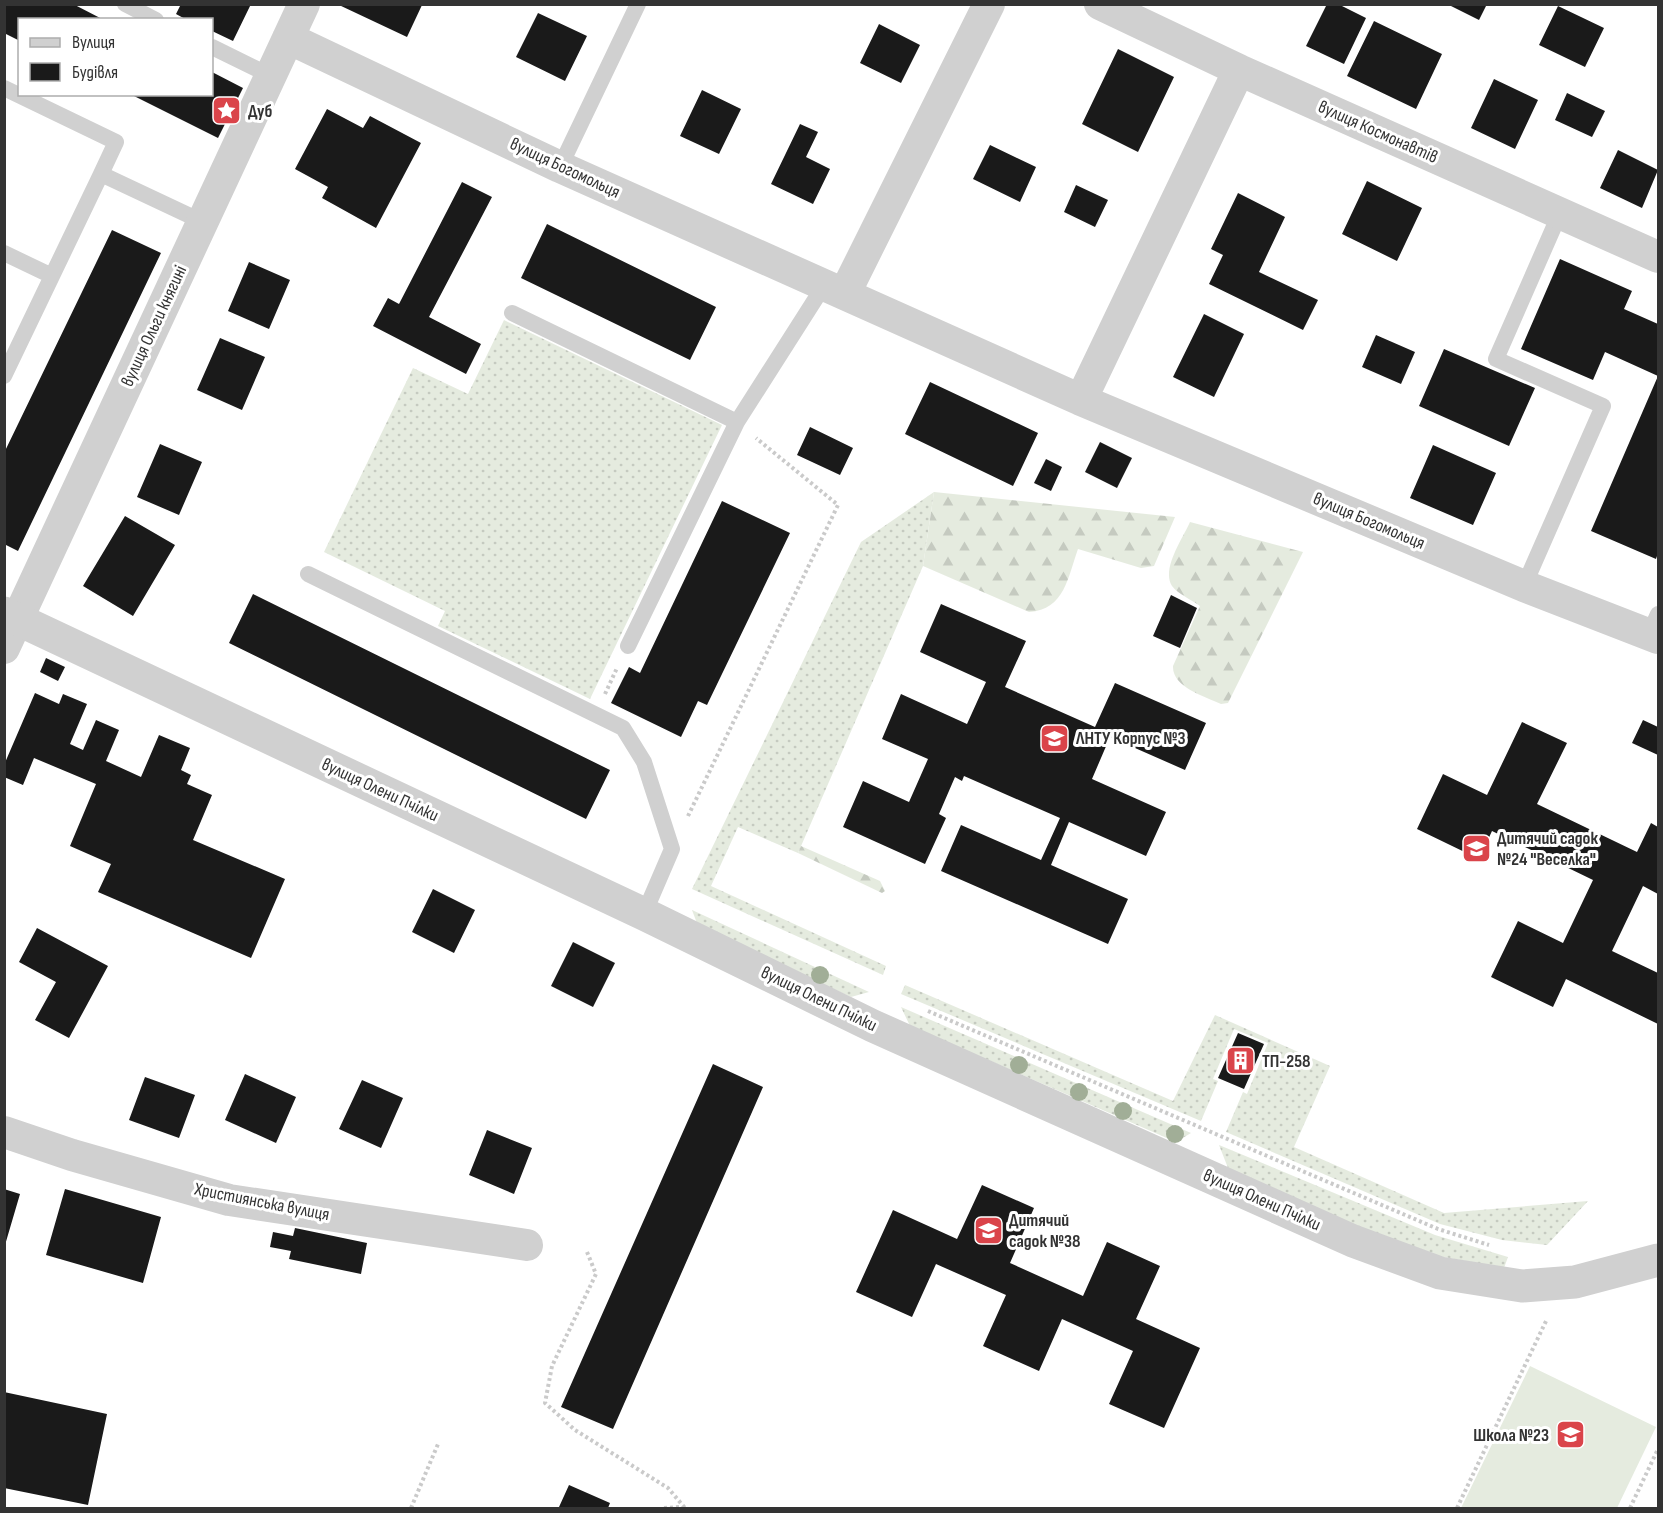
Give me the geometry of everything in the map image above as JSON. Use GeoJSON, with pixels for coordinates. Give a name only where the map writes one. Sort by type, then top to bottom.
{"type":"FeatureCollection","features":[{"type":"Feature","properties":{"kind":"street","name":"вулиця Ольги княгині"},"geometry":{"type":"LineString","coordinates":[[9,627],[304,4]]}},
{"type":"Feature","properties":{"kind":"street"},"geometry":{"type":"LineString","coordinates":[[835,288],[989,4]]}},
{"type":"Feature","properties":{"kind":"street","name":"вулиця Космонавтів"},"geometry":{"type":"LineString","coordinates":[[1100,4],[1239,70],[1659,257]]}},
{"type":"Feature","properties":{"kind":"street","name":"вулиця Богомольця"},"geometry":{"type":"LineString","coordinates":[[288,38],[560,167],[835,288],[1081,400],[1524,586],[1655,628]]}},
{"type":"Feature","properties":{"kind":"street"},"geometry":{"type":"LineString","coordinates":[[1081,400],[1239,70]]}},
{"type":"Feature","properties":{"kind":"street","name":"вулиця Олени Пчілки"},"geometry":{"type":"LineString","coordinates":[[9,627],[644,914],[895,1035],[1353,1241],[1440,1273],[1522,1286],[1575,1282],[1659,1260]]}},
{"type":"Feature","properties":{"kind":"street","name":"Християнська вулиця"},"geometry":{"type":"LineString","coordinates":[[4,1132],[72,1155],[229,1200],[527,1245]]}},
{"type":"Feature","properties":{"kind":"lane"},"geometry":{"type":"LineString","coordinates":[[125,4],[152,18]]}},
{"type":"Feature","properties":{"kind":"lane"},"geometry":{"type":"LineString","coordinates":[[560,167],[638,4]]}},
{"type":"Feature","properties":{"kind":"lane"},"geometry":{"type":"LineString","coordinates":[[213,47],[271,76]]}},
{"type":"Feature","properties":{"kind":"lane"},"geometry":{"type":"LineString","coordinates":[[4,88],[18,95]]}},
{"type":"Feature","properties":{"kind":"lane"},"geometry":{"type":"LineString","coordinates":[[4,376],[116,142],[21,96]]}},
{"type":"Feature","properties":{"kind":"lane"},"geometry":{"type":"LineString","coordinates":[[101,174],[202,222]]}},
{"type":"Feature","properties":{"kind":"lane"},"geometry":{"type":"LineString","coordinates":[[1524,586],[1603,406],[1496,359],[1560,213]]}},
{"type":"Feature","properties":{"kind":"lane"},"geometry":{"type":"LineString","coordinates":[[4,253],[52,276]]}},
{"type":"Feature","properties":{"kind":"lane"},"geometry":{"type":"LineString","coordinates":[[628,646],[736,422],[835,288]]}},
{"type":"Feature","properties":{"kind":"lane"},"geometry":{"type":"LineString","coordinates":[[512,313],[736,422]]}},
{"type":"Feature","properties":{"kind":"lane"},"geometry":{"type":"LineString","coordinates":[[308,574],[623,728],[644,762],[672,849],[644,914]]}},
{"type":"Feature","properties":{"kind":"path"},"geometry":{"type":"LineString","coordinates":[[672,849],[838,505],[736,422]]}},
{"type":"Feature","properties":{"kind":"path"},"geometry":{"type":"LineString","coordinates":[[596,714],[628,646]]}},
{"type":"Feature","properties":{"kind":"path"},"geometry":{"type":"LineString","coordinates":[[920,1008],[1427,1224],[1494,1246]]}},
{"type":"Feature","properties":{"kind":"path"},"geometry":{"type":"LineString","coordinates":[[587,1252],[596,1274],[552,1366],[545,1403],[575,1430],[668,1488],[684,1508]]}},
{"type":"Feature","properties":{"kind":"path"},"geometry":{"type":"LineString","coordinates":[[1457,1509],[1546,1319]]}},
{"type":"Feature","properties":{"kind":"path"},"geometry":{"type":"LineString","coordinates":[[411,1509],[438,1444]]}},
{"type":"Feature","properties":{"kind":"path"},"geometry":{"type":"LineString","coordinates":[[1630,1509],[1659,1449]]}},
{"type":"Feature","properties":{"kind":"path"},"geometry":{"type":"LineString","coordinates":[[664,1509],[684,1508]]}},
{"type":"Feature","properties":{"kind":"green space"},"geometry":{"type":"Polygon","coordinates":[[[504,320],[722,425],[590,699],[438,626],[445,611],[324,552],[413,368],[468,394],[504,320]]]}},
{"type":"Feature","properties":{"kind":"green space"},"geometry":{"type":"Polygon","coordinates":[[[934,492],[923,566],[798,853],[738,827],[711,886],[886,966],[883,975],[692,889],[861,542],[934,492]]]}},
{"type":"Feature","properties":{"kind":"green space"},"geometry":{"type":"Polygon","coordinates":[[[934,492],[1175,517],[1154,566],[1141,568],[1078,549],[1068,580],[1058,598],[1041,610],[1029,612],[923,566],[934,492]]]}},
{"type":"Feature","properties":{"kind":"green space"},"geometry":{"type":"Polygon","coordinates":[[[1190,522],[1303,552],[1228,703],[1221,704],[1190,690],[1178,680],[1174,673],[1173,666],[1200,606],[1175,589],[1169,579],[1171,562],[1190,522]]]}},
{"type":"Feature","properties":{"kind":"green space"},"geometry":{"type":"Polygon","coordinates":[[[801,846],[880,881],[885,891],[882,893],[798,853],[801,846]]]}},
{"type":"Feature","properties":{"kind":"green space"},"geometry":{"type":"Polygon","coordinates":[[[692,910],[869,992],[851,997],[698,926],[692,910]]]}},
{"type":"Feature","properties":{"kind":"green space"},"geometry":{"type":"Polygon","coordinates":[[[905,985],[1173,1101],[1215,1015],[1330,1066],[1294,1147],[1444,1213],[1588,1201],[1547,1245],[1502,1240],[1440,1224],[1226,1132],[1243,1092],[1247,1094],[1268,1043],[1234,1029],[1213,1079],[1218,1081],[1201,1121],[901,994],[905,985]]]}},
{"type":"Feature","properties":{"kind":"green space"},"geometry":{"type":"Polygon","coordinates":[[[901,1007],[1191,1133],[1176,1142],[910,1026],[901,1007]]]}},
{"type":"Feature","properties":{"kind":"green space"},"geometry":{"type":"Polygon","coordinates":[[[1219,1145],[1435,1235],[1508,1257],[1504,1268],[1427,1254],[1383,1238],[1228,1168],[1219,1145]]]}},
{"type":"Feature","properties":{"kind":"green space"},"geometry":{"type":"Polygon","coordinates":[[[1530,1366],[1656,1427],[1617,1508],[1461,1508],[1530,1366]]]}},
{"type":"Feature","properties":{"kind":"building"},"geometry":{"type":"Polygon","coordinates":[[[4,4],[73,4],[100,18],[18,18],[18,40],[4,33],[4,4]]]}},
{"type":"Feature","properties":{"kind":"building"},"geometry":{"type":"Polygon","coordinates":[[[181,4],[251,4],[233,41],[213,31],[213,18],[183,18],[176,14],[181,4]]]}},
{"type":"Feature","properties":{"kind":"building"},"geometry":{"type":"Polygon","coordinates":[[[1327,4],[1338,4],[1366,18],[1344,64],[1306,46],[1327,4]]]}},
{"type":"Feature","properties":{"kind":"building"},"geometry":{"type":"Polygon","coordinates":[[[1447,4],[1487,4],[1479,20],[1447,4]]]}},
{"type":"Feature","properties":{"kind":"building"},"geometry":{"type":"Polygon","coordinates":[[[339,5],[422,5],[407,37],[339,5]]]}},
{"type":"Feature","properties":{"kind":"building"},"geometry":{"type":"Polygon","coordinates":[[[1558,6],[1604,28],[1585,67],[1539,45],[1558,6]]]}},
{"type":"Feature","properties":{"kind":"building"},"geometry":{"type":"Polygon","coordinates":[[[538,13],[587,36],[565,81],[516,57],[538,13]]]}},
{"type":"Feature","properties":{"kind":"building"},"geometry":{"type":"Polygon","coordinates":[[[1374,21],[1442,54],[1416,109],[1347,76],[1374,21]]]}},
{"type":"Feature","properties":{"kind":"building"},"geometry":{"type":"Polygon","coordinates":[[[879,24],[920,45],[901,83],[860,63],[879,24]]]}},
{"type":"Feature","properties":{"kind":"building"},"geometry":{"type":"Polygon","coordinates":[[[1118,49],[1174,77],[1138,152],[1082,124],[1118,49]]]}},
{"type":"Feature","properties":{"kind":"building"},"geometry":{"type":"Polygon","coordinates":[[[213,73],[243,88],[218,138],[134,96],[213,96],[213,73]]]}},
{"type":"Feature","properties":{"kind":"building"},"geometry":{"type":"Polygon","coordinates":[[[1494,79],[1538,100],[1515,149],[1471,128],[1494,79]]]}},
{"type":"Feature","properties":{"kind":"building"},"geometry":{"type":"Polygon","coordinates":[[[702,90],[741,109],[719,154],[680,136],[702,90]]]}},
{"type":"Feature","properties":{"kind":"building"},"geometry":{"type":"Polygon","coordinates":[[[1567,93],[1605,111],[1592,137],[1555,120],[1567,93]]]}},
{"type":"Feature","properties":{"kind":"building"},"geometry":{"type":"Polygon","coordinates":[[[327,109],[363,128],[370,116],[421,143],[376,228],[322,198],[328,187],[295,169],[327,109]]]}},
{"type":"Feature","properties":{"kind":"building"},"geometry":{"type":"Polygon","coordinates":[[[800,124],[818,132],[806,157],[830,169],[813,204],[771,184],[800,124]]]}},
{"type":"Feature","properties":{"kind":"building"},"geometry":{"type":"Polygon","coordinates":[[[990,145],[1036,167],[1020,202],[973,179],[990,145]]]}},
{"type":"Feature","properties":{"kind":"building"},"geometry":{"type":"Polygon","coordinates":[[[1618,150],[1658,170],[1642,208],[1600,188],[1618,150]]]}},
{"type":"Feature","properties":{"kind":"building"},"geometry":{"type":"Polygon","coordinates":[[[1367,181],[1422,208],[1397,261],[1342,234],[1367,181]]]}},
{"type":"Feature","properties":{"kind":"building"},"geometry":{"type":"Polygon","coordinates":[[[462,182],[492,197],[429,317],[481,344],[466,374],[373,326],[388,298],[399,304],[462,182]]]}},
{"type":"Feature","properties":{"kind":"building"},"geometry":{"type":"Polygon","coordinates":[[[1076,185],[1108,200],[1095,227],[1064,212],[1076,185]]]}},
{"type":"Feature","properties":{"kind":"building"},"geometry":{"type":"Polygon","coordinates":[[[1238,193],[1285,217],[1259,272],[1318,300],[1303,330],[1209,284],[1223,255],[1211,249],[1238,193]]]}},
{"type":"Feature","properties":{"kind":"building"},"geometry":{"type":"Polygon","coordinates":[[[547,224],[716,307],[690,360],[521,278],[547,224]]]}},
{"type":"Feature","properties":{"kind":"building"},"geometry":{"type":"Polygon","coordinates":[[[112,230],[161,253],[18,551],[4,544],[4,453],[112,230]]]}},
{"type":"Feature","properties":{"kind":"building"},"geometry":{"type":"Polygon","coordinates":[[[1560,259],[1632,291],[1624,309],[1658,324],[1658,376],[1605,352],[1593,380],[1521,349],[1560,259]]]}},
{"type":"Feature","properties":{"kind":"building"},"geometry":{"type":"Polygon","coordinates":[[[249,262],[290,280],[269,329],[228,311],[249,262]]]}},
{"type":"Feature","properties":{"kind":"building"},"geometry":{"type":"Polygon","coordinates":[[[1204,314],[1244,334],[1214,397],[1173,377],[1204,314]]]}},
{"type":"Feature","properties":{"kind":"building"},"geometry":{"type":"Polygon","coordinates":[[[1376,335],[1415,352],[1401,384],[1362,367],[1376,335]]]}},
{"type":"Feature","properties":{"kind":"building"},"geometry":{"type":"Polygon","coordinates":[[[220,338],[265,357],[242,410],[197,390],[220,338]]]}},
{"type":"Feature","properties":{"kind":"building"},"geometry":{"type":"Polygon","coordinates":[[[1444,349],[1535,388],[1509,446],[1419,406],[1444,349]]]}},
{"type":"Feature","properties":{"kind":"building"},"geometry":{"type":"Polygon","coordinates":[[[1658,376],[1658,553],[1656,559],[1591,531],[1658,376]]]}},
{"type":"Feature","properties":{"kind":"building"},"geometry":{"type":"Polygon","coordinates":[[[930,382],[1038,433],[1013,486],[905,434],[930,382]]]}},
{"type":"Feature","properties":{"kind":"building"},"geometry":{"type":"Polygon","coordinates":[[[810,427],[853,448],[840,475],[797,455],[810,427]]]}},
{"type":"Feature","properties":{"kind":"building"},"geometry":{"type":"Polygon","coordinates":[[[1100,442],[1132,458],[1117,488],[1085,472],[1100,442]]]}},
{"type":"Feature","properties":{"kind":"building"},"geometry":{"type":"Polygon","coordinates":[[[160,444],[202,462],[179,515],[137,497],[160,444]]]}},
{"type":"Feature","properties":{"kind":"building"},"geometry":{"type":"Polygon","coordinates":[[[1433,445],[1496,473],[1473,525],[1410,498],[1433,445]]]}},
{"type":"Feature","properties":{"kind":"building"},"geometry":{"type":"Polygon","coordinates":[[[1046,459],[1062,467],[1051,491],[1034,483],[1046,459]]]}},
{"type":"Feature","properties":{"kind":"building"},"geometry":{"type":"Polygon","coordinates":[[[722,501],[790,533],[707,705],[698,701],[681,737],[611,703],[629,667],[640,673],[722,501]]]}},
{"type":"Feature","properties":{"kind":"building"},"geometry":{"type":"Polygon","coordinates":[[[125,516],[175,545],[133,616],[83,586],[125,516]]]}},
{"type":"Feature","properties":{"kind":"building"},"geometry":{"type":"Polygon","coordinates":[[[253,594],[610,770],[586,819],[229,643],[253,594]]]}},
{"type":"Feature","properties":{"kind":"building"},"geometry":{"type":"Polygon","coordinates":[[[1171,595],[1197,608],[1180,648],[1153,636],[1171,595]]]}},
{"type":"Feature","properties":{"kind":"building"},"geometry":{"type":"Polygon","coordinates":[[[941,604],[1026,641],[1005,687],[1095,727],[1115,683],[1206,723],[1185,770],[1110,737],[1092,779],[1166,812],[1146,856],[1069,822],[1051,865],[1128,899],[1108,944],[941,871],[961,825],[1041,860],[1060,818],[964,776],[962,781],[955,777],[939,814],[946,818],[925,864],[843,827],[863,781],[909,802],[928,759],[882,739],[901,694],[967,724],[986,682],[920,652],[941,604]]]}},
{"type":"Feature","properties":{"kind":"building"},"geometry":{"type":"Polygon","coordinates":[[[46,658],[65,667],[58,681],[40,672],[46,658]]]}},
{"type":"Feature","properties":{"kind":"building"},"geometry":{"type":"Polygon","coordinates":[[[35,693],[59,704],[63,694],[87,704],[70,744],[83,750],[96,720],[119,730],[106,761],[141,777],[159,735],[190,748],[181,770],[191,775],[187,784],[212,795],[193,840],[285,879],[251,958],[98,892],[111,864],[70,846],[96,784],[34,758],[23,785],[4,777],[4,765],[35,693]]]}},
{"type":"Feature","properties":{"kind":"building"},"geometry":{"type":"Polygon","coordinates":[[[1643,720],[1658,727],[1658,755],[1632,743],[1643,720]]]}},
{"type":"Feature","properties":{"kind":"building"},"geometry":{"type":"Polygon","coordinates":[[[1522,722],[1567,743],[1537,804],[1637,852],[1651,823],[1658,827],[1658,894],[1643,886],[1612,951],[1658,973],[1658,1024],[1566,979],[1553,1007],[1491,977],[1518,921],[1563,943],[1593,880],[1492,831],[1479,859],[1417,829],[1443,774],[1487,795],[1522,722]]]}},
{"type":"Feature","properties":{"kind":"building"},"geometry":{"type":"Polygon","coordinates":[[[433,889],[475,910],[454,953],[412,932],[433,889]]]}},
{"type":"Feature","properties":{"kind":"building"},"geometry":{"type":"Polygon","coordinates":[[[37,928],[108,966],[69,1038],[35,1020],[56,982],[19,962],[37,928]]]}},
{"type":"Feature","properties":{"kind":"building"},"geometry":{"type":"Polygon","coordinates":[[[573,942],[615,963],[593,1007],[551,986],[573,942]]]}},
{"type":"Feature","properties":{"kind":"building","name":"ТП-258"},"geometry":{"type":"Polygon","coordinates":[[[1238,1033],[1264,1044],[1244,1089],[1218,1078],[1238,1033]]]}},
{"type":"Feature","properties":{"kind":"building"},"geometry":{"type":"Polygon","coordinates":[[[713,1064],[763,1087],[613,1429],[561,1407],[713,1064]]]}},
{"type":"Feature","properties":{"kind":"building"},"geometry":{"type":"Polygon","coordinates":[[[245,1074],[296,1097],[276,1143],[225,1120],[245,1074]]]}},
{"type":"Feature","properties":{"kind":"building"},"geometry":{"type":"Polygon","coordinates":[[[145,1077],[195,1095],[179,1138],[129,1120],[145,1077]]]}},
{"type":"Feature","properties":{"kind":"building"},"geometry":{"type":"Polygon","coordinates":[[[362,1080],[403,1098],[381,1148],[339,1129],[362,1080]]]}},
{"type":"Feature","properties":{"kind":"building"},"geometry":{"type":"Polygon","coordinates":[[[487,1130],[532,1148],[514,1194],[469,1175],[487,1130]]]}},
{"type":"Feature","properties":{"kind":"building"},"geometry":{"type":"Polygon","coordinates":[[[982,1185],[1034,1208],[1010,1263],[1083,1296],[1107,1242],[1160,1266],[1136,1319],[1200,1348],[1164,1428],[1109,1404],[1133,1351],[1062,1319],[1039,1371],[983,1346],[1006,1295],[936,1264],[912,1317],[856,1292],[893,1210],[957,1239],[982,1185]]]}},
{"type":"Feature","properties":{"kind":"building"},"geometry":{"type":"Polygon","coordinates":[[[4,1189],[20,1194],[5,1245],[4,1245],[4,1189]]]}},
{"type":"Feature","properties":{"kind":"building"},"geometry":{"type":"Polygon","coordinates":[[[65,1189],[161,1217],[143,1283],[46,1255],[65,1189]]]}},
{"type":"Feature","properties":{"kind":"building"},"geometry":{"type":"Polygon","coordinates":[[[295,1228],[367,1243],[361,1274],[289,1259],[291,1251],[270,1247],[273,1232],[293,1236],[295,1228]]]}},
{"type":"Feature","properties":{"kind":"building"},"geometry":{"type":"Polygon","coordinates":[[[4,1392],[107,1414],[88,1505],[4,1488],[4,1392]]]}},
{"type":"Feature","properties":{"kind":"building"},"geometry":{"type":"Polygon","coordinates":[[[569,1485],[610,1503],[608,1508],[559,1507],[569,1485]]]}},
{"type":"Feature","properties":{"kind":"place","name":"Дуб"},"geometry":{"type":"Point","coordinates":[227,111]}},
{"type":"Feature","properties":{"kind":"place","name":"ЛНТУ Корпус №3"},"geometry":{"type":"Point","coordinates":[1055,738]}},
{"type":"Feature","properties":{"kind":"place","name":"Дитячий садок №24 \"Веселка\""},"geometry":{"type":"Point","coordinates":[1476,848]}},
{"type":"Feature","properties":{"kind":"place","name":"ТП-258"},"geometry":{"type":"Point","coordinates":[1241,1061]}},
{"type":"Feature","properties":{"kind":"place","name":"Дитячий садок №38"},"geometry":{"type":"Point","coordinates":[988,1230]}},
{"type":"Feature","properties":{"kind":"place","name":"Школа №23"},"geometry":{"type":"Point","coordinates":[1570,1435]}}]}
